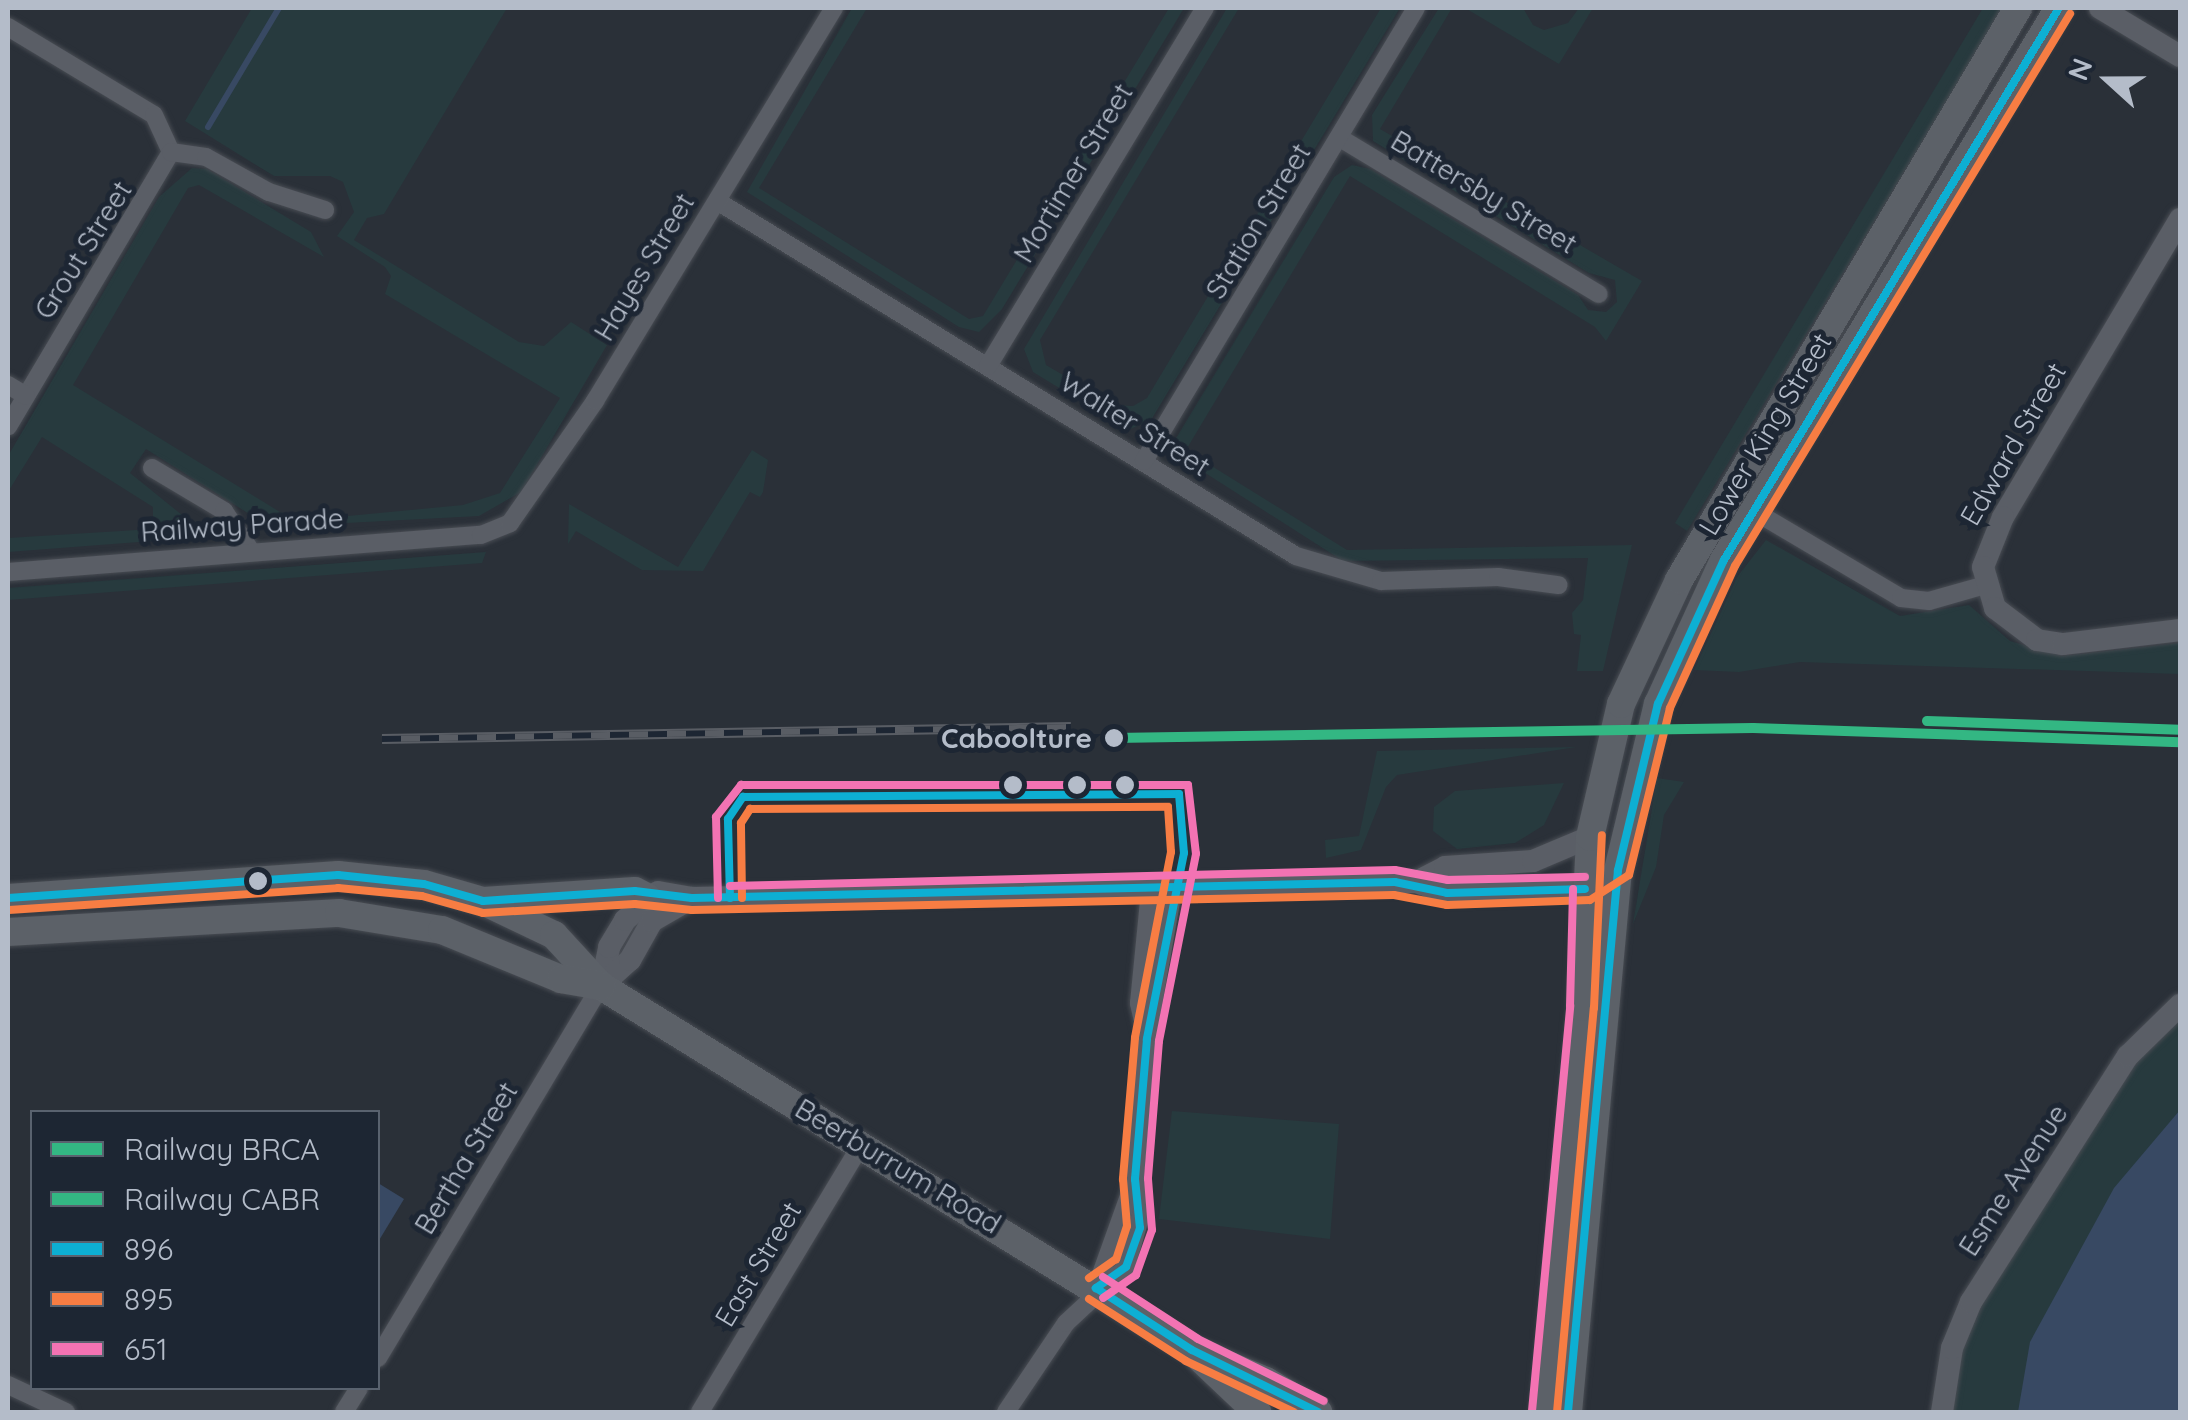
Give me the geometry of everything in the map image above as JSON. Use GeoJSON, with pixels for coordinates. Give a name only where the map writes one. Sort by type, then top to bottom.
{"type":"FeatureCollection","features":[{"type":"Feature","properties":{"kind":"main road","name":"Lower King Street"},"geometry":{"type":"LineString","coordinates":[[1544,1412],[1582,1007],[1590,837],[1600,781],[1633,674],[1672,592],[2018,8]]}},
{"type":"Feature","properties":{"kind":"main road","name":"Lower King Street"},"geometry":{"type":"LineString","coordinates":[[1568,1412],[1618,870],[1636,780],[1670,673],[1754,511],[2059,8]]}},
{"type":"Feature","properties":{"kind":"main road","name":"Beerburrum Road"},"geometry":{"type":"LineString","coordinates":[[8,898],[338,875],[409,881],[483,900],[554,935],[601,986],[1192,1350],[1266,1381],[1318,1412]]}},
{"type":"Feature","properties":{"kind":"main road"},"geometry":{"type":"LineString","coordinates":[[483,900],[635,891],[646,897]]}},
{"type":"Feature","properties":{"kind":"main road","name":"Beerburrum Road"},"geometry":{"type":"LineString","coordinates":[[8,932],[265,913],[356,915],[442,930],[561,980],[601,986]]}},
{"type":"Feature","properties":{"kind":"main road","name":"Beerburrum Road"},"geometry":{"type":"LineString","coordinates":[[1192,1350],[1257,1412]]}},
{"type":"Feature","properties":{"kind":"street","name":"Hayes Street"},"geometry":{"type":"LineString","coordinates":[[481,535],[520,515],[834,8]]}},
{"type":"Feature","properties":{"kind":"street","name":"Mortimer Street"},"geometry":{"type":"LineString","coordinates":[[988,366],[1205,8]]}},
{"type":"Feature","properties":{"kind":"street","name":"Station Street"},"geometry":{"type":"LineString","coordinates":[[1144,461],[1416,8]]}},
{"type":"Feature","properties":{"kind":"street"},"geometry":{"type":"LineString","coordinates":[[2100,8],[2180,56]]}},
{"type":"Feature","properties":{"kind":"street"},"geometry":{"type":"LineString","coordinates":[[8,27],[154,115],[171,152],[206,157],[286,200],[325,210]]}},
{"type":"Feature","properties":{"kind":"street","name":"Battersby Street"},"geometry":{"type":"LineString","coordinates":[[1340,138],[1599,294]]}},
{"type":"Feature","properties":{"kind":"street","name":"Grout Street"},"geometry":{"type":"LineString","coordinates":[[8,426],[171,152]]}},
{"type":"Feature","properties":{"kind":"street","name":"Walter Street"},"geometry":{"type":"LineString","coordinates":[[716,201],[1296,556],[1352,577],[1498,578],[1558,585]]}},
{"type":"Feature","properties":{"kind":"street","name":"Edward Street"},"geometry":{"type":"LineString","coordinates":[[1985,585],[1992,535],[2180,219]]}},
{"type":"Feature","properties":{"kind":"street"},"geometry":{"type":"LineString","coordinates":[[8,385],[26,396]]}},
{"type":"Feature","properties":{"kind":"street"},"geometry":{"type":"LineString","coordinates":[[152,468],[224,512],[251,551]]}},
{"type":"Feature","properties":{"kind":"street"},"geometry":{"type":"LineString","coordinates":[[1754,511],[1901,598],[1929,601],[1985,585],[2006,619],[2048,643],[2180,630]]}},
{"type":"Feature","properties":{"kind":"street","name":"Railway Parade"},"geometry":{"type":"LineString","coordinates":[[8,572],[481,535]]}},
{"type":"Feature","properties":{"kind":"street"},"geometry":{"type":"LineString","coordinates":[[1416,882],[1445,867],[1533,861],[1590,837]]}},
{"type":"Feature","properties":{"kind":"street"},"geometry":{"type":"LineString","coordinates":[[601,986],[608,947],[646,897],[668,891],[692,898],[1161,891],[1416,882],[1447,892],[1585,889],[1618,870]]}},
{"type":"Feature","properties":{"kind":"street"},"geometry":{"type":"LineString","coordinates":[[1006,1412],[1096,1288],[1135,1180],[1161,891]]}},
{"type":"Feature","properties":{"kind":"street"},"geometry":{"type":"LineString","coordinates":[[601,986],[630,960],[659,915],[692,898]]}},
{"type":"Feature","properties":{"kind":"street","name":"Bertha Street"},"geometry":{"type":"LineString","coordinates":[[380,1355],[601,986]]}},
{"type":"Feature","properties":{"kind":"street","name":"Esme Avenue"},"geometry":{"type":"LineString","coordinates":[[1942,1412],[1952,1348],[1970,1302],[2128,1056],[2180,1005]]}},
{"type":"Feature","properties":{"kind":"street","name":"East Street"},"geometry":{"type":"LineString","coordinates":[[700,1412],[862,1144]]}},
{"type":"Feature","properties":{"kind":"street"},"geometry":{"type":"LineString","coordinates":[[8,1385],[66,1412]]}},
{"type":"Feature","properties":{"kind":"street"},"geometry":{"type":"LineString","coordinates":[[344,1412],[359,1390]]}},
{"type":"Feature","properties":{"kind":"green space"},"geometry":{"type":"Polygon","coordinates":[[[252,8],[507,8],[384,214],[367,218],[354,240],[519,342],[544,346],[571,322],[607,345],[521,492],[479,516],[270,527],[146,449],[130,473],[182,515],[185,530],[178,539],[8,552],[8,538],[153,529],[153,507],[42,437],[8,492],[8,456],[159,197],[192,168],[207,169],[311,232],[324,257],[199,185],[188,188],[73,385],[280,512],[306,520],[463,505],[500,493],[560,398],[385,294],[391,276],[385,267],[337,236],[354,212],[343,182],[330,176],[274,176],[185,121],[252,8]]]}},
{"type":"Feature","properties":{"kind":"green space"},"geometry":{"type":"Polygon","coordinates":[[[852,8],[867,8],[759,188],[969,319],[983,316],[1169,8],[1184,8],[1002,309],[979,332],[959,327],[747,192],[852,8]]]}},
{"type":"Feature","properties":{"kind":"green space"},"geometry":{"type":"Polygon","coordinates":[[[1227,8],[1239,8],[1040,340],[1046,365],[1114,405],[1133,406],[1147,398],[1381,8],[1400,8],[1151,420],[1128,430],[1033,372],[1024,349],[1227,8]]]}},
{"type":"Feature","properties":{"kind":"green space"},"geometry":{"type":"Polygon","coordinates":[[[1439,8],[1452,8],[1380,129],[1642,281],[1606,341],[1595,327],[1350,176],[1186,450],[1347,550],[1632,545],[1603,671],[1577,671],[1581,635],[1574,634],[1572,613],[1583,600],[1588,558],[1343,561],[1174,453],[1175,440],[1334,177],[1352,165],[1370,169],[1578,295],[1588,310],[1606,312],[1617,302],[1615,280],[1589,273],[1373,141],[1372,115],[1439,8]]]}},
{"type":"Feature","properties":{"kind":"green space"},"geometry":{"type":"Polygon","coordinates":[[[1465,8],[1523,8],[1533,25],[1544,30],[1568,23],[1579,8],[1593,8],[1559,64],[1465,8]]]}},
{"type":"Feature","properties":{"kind":"green space"},"geometry":{"type":"Polygon","coordinates":[[[1983,8],[2003,8],[1687,531],[1675,523],[1983,8]]]}},
{"type":"Feature","properties":{"kind":"green space"},"geometry":{"type":"Polygon","coordinates":[[[752,450],[768,460],[763,492],[760,497],[750,492],[703,571],[642,570],[576,531],[568,544],[569,504],[678,567],[752,450]]]}},
{"type":"Feature","properties":{"kind":"green space"},"geometry":{"type":"Polygon","coordinates":[[[1766,540],[1900,616],[1969,605],[2010,641],[2062,656],[2180,643],[2180,674],[1800,662],[1739,672],[1694,670],[1737,577],[1766,540]]]}},
{"type":"Feature","properties":{"kind":"green space"},"geometry":{"type":"Polygon","coordinates":[[[486,552],[482,563],[8,600],[8,588],[486,552]]]}},
{"type":"Feature","properties":{"kind":"green space"},"geometry":{"type":"Polygon","coordinates":[[[1576,747],[1397,775],[1386,787],[1361,850],[1326,858],[1325,840],[1359,836],[1377,751],[1576,747]]]}},
{"type":"Feature","properties":{"kind":"green space"},"geometry":{"type":"Polygon","coordinates":[[[1657,778],[1684,782],[1664,815],[1656,867],[1633,924],[1657,778]]]}},
{"type":"Feature","properties":{"kind":"green space"},"geometry":{"type":"Polygon","coordinates":[[[1564,783],[1544,825],[1515,843],[1457,849],[1433,831],[1434,807],[1455,791],[1564,783]]]}},
{"type":"Feature","properties":{"kind":"green space"},"geometry":{"type":"Polygon","coordinates":[[[2180,1005],[2180,1412],[1942,1412],[1952,1348],[2128,1056],[2180,1005]]]}},
{"type":"Feature","properties":{"kind":"green space"},"geometry":{"type":"Polygon","coordinates":[[[1172,1111],[1339,1124],[1330,1239],[1159,1219],[1172,1111]]]}},
{"type":"Feature","properties":{"kind":"water"},"geometry":{"type":"Polygon","coordinates":[[[2180,1110],[2180,1412],[2018,1412],[2030,1342],[2114,1188],[2180,1110]]]}},
{"type":"Feature","properties":{"kind":"water"},"geometry":{"type":"Polygon","coordinates":[[[380,1184],[404,1199],[380,1239],[380,1184]]]}},
{"type":"Feature","properties":{"kind":"waterway"},"geometry":{"type":"LineString","coordinates":[[208,127],[279,8]]}},
{"type":"Feature","properties":{"kind":"railway"},"geometry":{"type":"LineString","coordinates":[[382,739],[1071,727]]}},
{"type":"Feature","properties":{"kind":"rail line","name":"CABR"},"geometry":{"type":"LineString","coordinates":[[1927,721],[2180,730]]}},
{"type":"Feature","properties":{"kind":"rail line","name":"BRCA"},"geometry":{"type":"LineString","coordinates":[[1114,738],[1753,728],[2180,742]]}},
{"type":"Feature","properties":{"kind":"transit line","name":"896"},"geometry":{"type":"LineString","coordinates":[[1568,1412],[1618,870],[1658,704],[1724,560],[2059,8]]}},
{"type":"Feature","properties":{"kind":"transit line","name":"895"},"geometry":{"type":"LineString","coordinates":[[9,910],[338,888],[422,896],[483,913],[635,904],[692,910],[1394,895],[1447,905],[1590,900],[1629,875],[1670,708],[1735,566],[2070,14]]}},
{"type":"Feature","properties":{"kind":"transit line","name":"651"},"geometry":{"type":"LineString","coordinates":[[718,898],[716,817],[741,785],[1188,785],[1196,854],[1159,1041],[1148,1179],[1152,1230],[1136,1275],[1103,1298]]}},
{"type":"Feature","properties":{"kind":"transit line","name":"896"},"geometry":{"type":"LineString","coordinates":[[730,898],[728,819],[743,797],[1179,794],[1184,853],[1147,1039],[1135,1179],[1140,1228],[1126,1267],[1096,1288]]}},
{"type":"Feature","properties":{"kind":"transit line","name":"895"},"geometry":{"type":"LineString","coordinates":[[742,898],[741,823],[750,809],[1168,807],[1171,852],[1135,1038],[1123,1179],[1127,1226],[1116,1259],[1089,1278]]}},
{"type":"Feature","properties":{"kind":"transit line","name":"895"},"geometry":{"type":"LineString","coordinates":[[1557,1412],[1594,1008],[1602,835]]}},
{"type":"Feature","properties":{"kind":"transit line","name":"651"},"geometry":{"type":"LineString","coordinates":[[730,886],[1395,870],[1448,880],[1585,877]]}},
{"type":"Feature","properties":{"kind":"transit line","name":"896"},"geometry":{"type":"LineString","coordinates":[[8,898],[338,875],[424,884],[483,901],[635,891],[692,898],[1395,882],[1447,893],[1585,889]]}},
{"type":"Feature","properties":{"kind":"transit line","name":"651"},"geometry":{"type":"LineString","coordinates":[[1532,1411],[1570,1006],[1573,889]]}},
{"type":"Feature","properties":{"kind":"transit line","name":"651"},"geometry":{"type":"LineString","coordinates":[[1103,1277],[1198,1339],[1324,1401]]}},
{"type":"Feature","properties":{"kind":"transit line","name":"896"},"geometry":{"type":"LineString","coordinates":[[1096,1288],[1192,1350],[1318,1412]]}},
{"type":"Feature","properties":{"kind":"transit line","name":"895"},"geometry":{"type":"LineString","coordinates":[[1089,1299],[1186,1361],[1294,1412]]}},
{"type":"Feature","properties":{"kind":"place","name":"Caboolture"},"geometry":{"type":"Point","coordinates":[1114,738]}}]}
